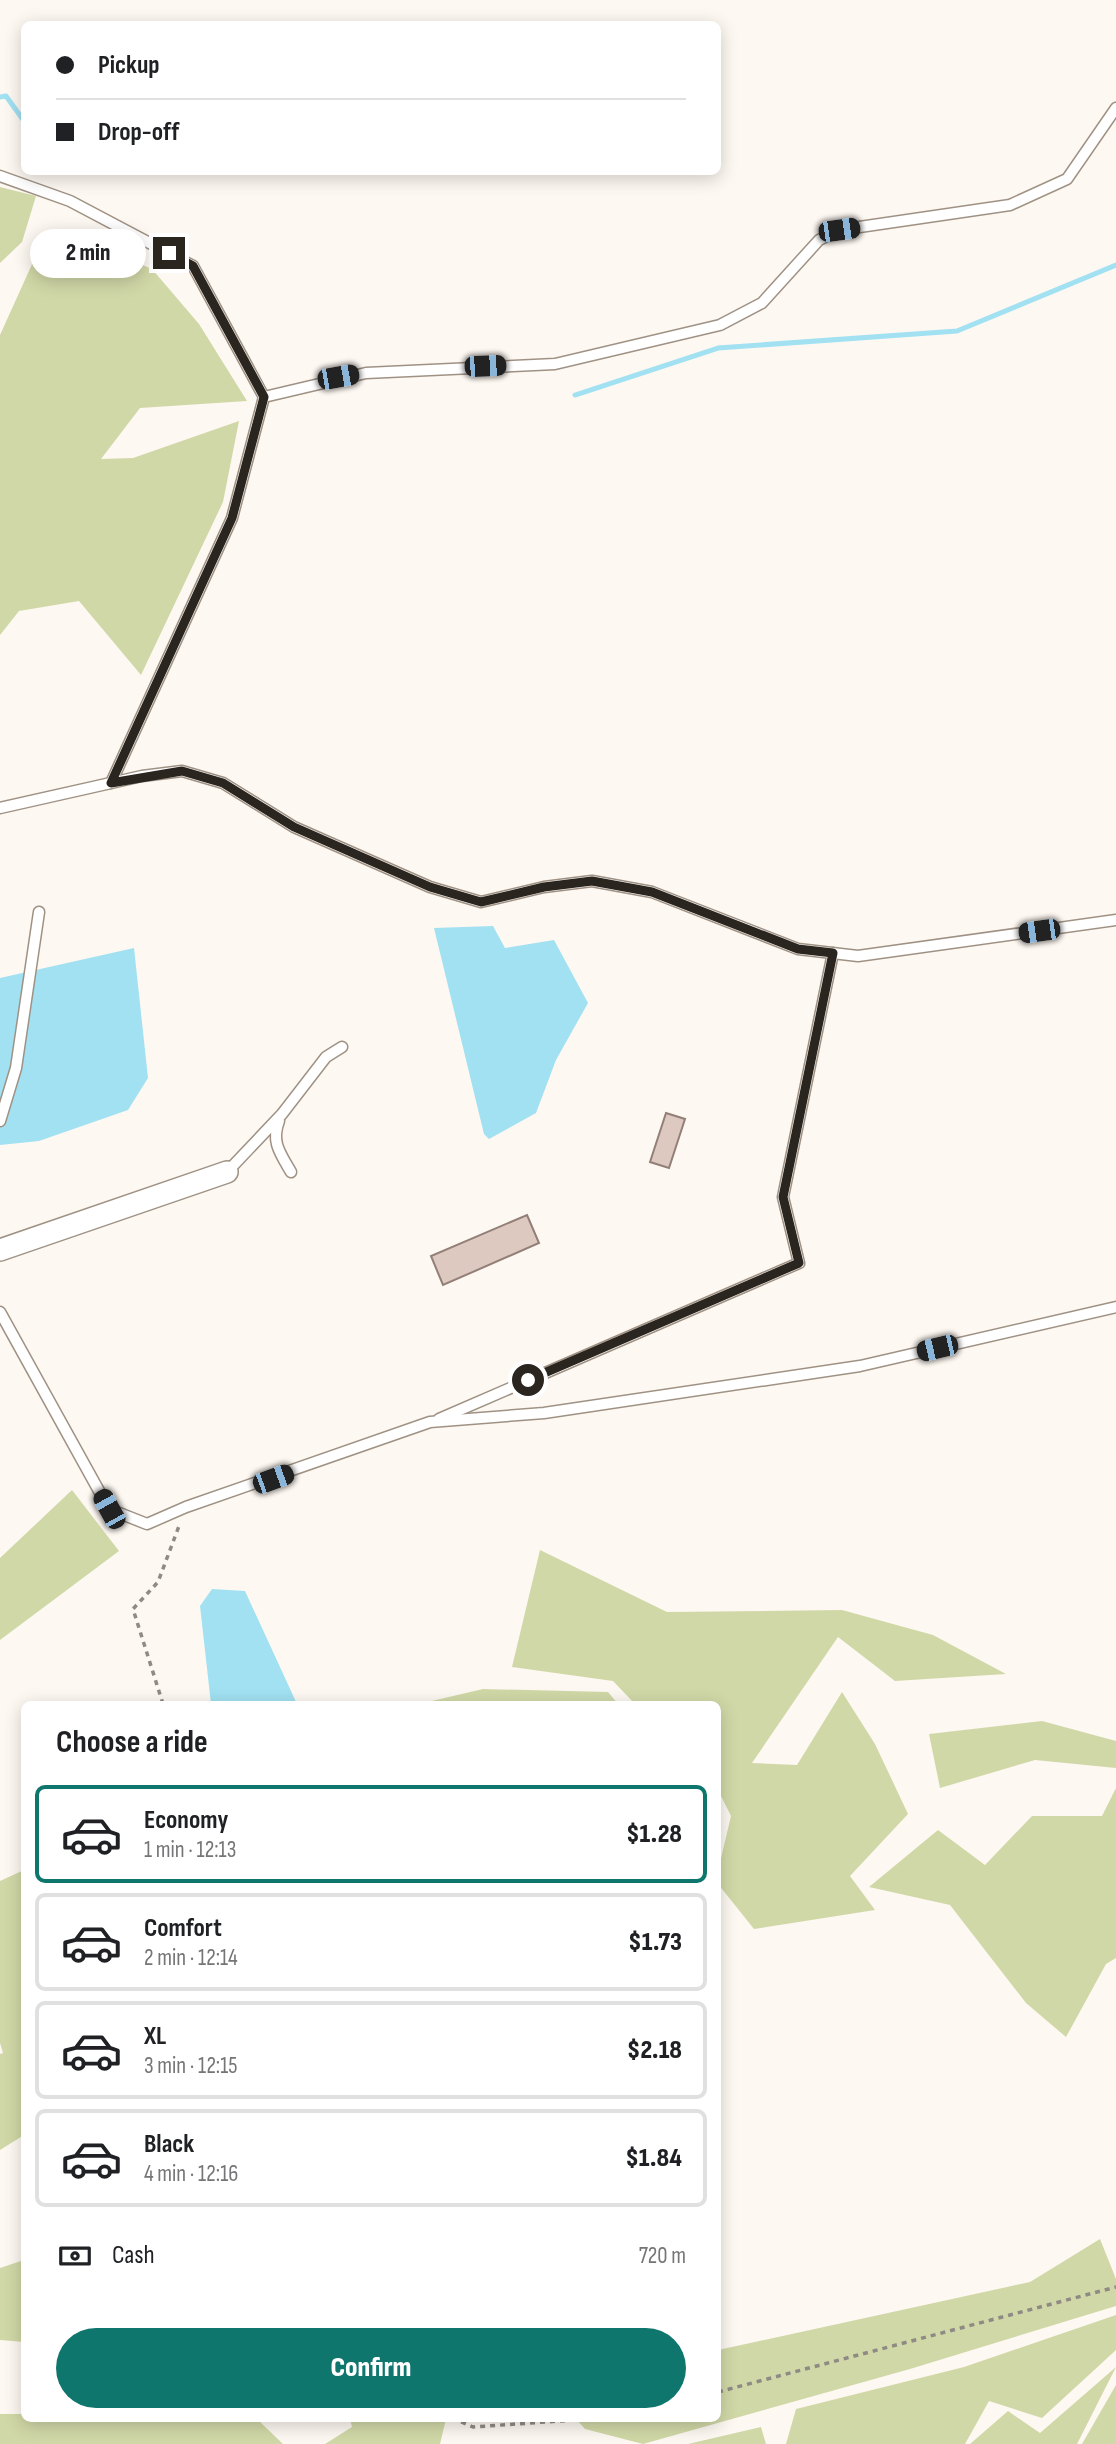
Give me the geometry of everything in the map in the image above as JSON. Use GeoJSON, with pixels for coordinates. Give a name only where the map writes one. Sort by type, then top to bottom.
{"type":"FeatureCollection","features":[{"type":"Feature","properties":{"kind":"street"},"geometry":{"type":"LineString","coordinates":[[0,1250],[227,1172]]}},
{"type":"Feature","properties":{"kind":"lane"},"geometry":{"type":"LineString","coordinates":[[264,397],[366,373],[555,364],[720,325],[762,303],[819,240],[839,230],[1010,205],[1067,179],[1116,108]]}},
{"type":"Feature","properties":{"kind":"lane"},"geometry":{"type":"LineString","coordinates":[[0,176],[71,201],[193,266],[264,397],[232,518],[111,783]]}},
{"type":"Feature","properties":{"kind":"lane"},"geometry":{"type":"LineString","coordinates":[[0,808],[111,783],[182,771],[223,783],[294,827],[430,887],[481,902],[544,887],[592,881],[652,892],[798,949],[858,956],[1116,920]]}},
{"type":"Feature","properties":{"kind":"lane"},"geometry":{"type":"LineString","coordinates":[[0,1121],[16,1068],[38,912]]}},
{"type":"Feature","properties":{"kind":"lane"},"geometry":{"type":"LineString","coordinates":[[0,1312],[109,1509],[148,1524],[186,1507],[430,1422],[799,1263],[783,1197],[833,953]]}},
{"type":"Feature","properties":{"kind":"lane"},"geometry":{"type":"LineString","coordinates":[[227,1172],[282,1114],[326,1057],[342,1046]]}},
{"type":"Feature","properties":{"kind":"lane"},"geometry":{"type":"LineString","coordinates":[[282,1114],[274,1135],[276,1146],[291,1172]]}},
{"type":"Feature","properties":{"kind":"lane"},"geometry":{"type":"LineString","coordinates":[[430,1422],[544,1413],[860,1366],[1116,1307]]}},
{"type":"Feature","properties":{"kind":"path"},"geometry":{"type":"LineString","coordinates":[[162,1701],[133,1609],[158,1582],[186,1507]]}},
{"type":"Feature","properties":{"kind":"path"},"geometry":{"type":"LineString","coordinates":[[721,2391],[1116,2287]]}},
{"type":"Feature","properties":{"kind":"path"},"geometry":{"type":"LineString","coordinates":[[461,2422],[473,2427],[545,2422]]}},
{"type":"Feature","properties":{"kind":"green space"},"geometry":{"type":"Polygon","coordinates":[[[0,187],[36,196],[22,242],[0,263],[0,187]]]}},
{"type":"Feature","properties":{"kind":"green space"},"geometry":{"type":"Polygon","coordinates":[[[43,240],[91,243],[152,269],[199,324],[247,401],[140,408],[101,459],[133,458],[239,421],[223,502],[141,675],[79,601],[19,611],[0,635],[0,335],[43,240]]]}},
{"type":"Feature","properties":{"kind":"green space"},"geometry":{"type":"Polygon","coordinates":[[[72,1490],[119,1551],[0,1640],[0,1558],[72,1490]]]}},
{"type":"Feature","properties":{"kind":"green space"},"geometry":{"type":"Polygon","coordinates":[[[540,1550],[667,1612],[842,1610],[933,1635],[1006,1674],[895,1681],[838,1637],[752,1763],[797,1765],[842,1692],[875,1744],[908,1814],[850,1876],[875,1910],[754,1929],[721,1888],[721,1858],[731,1816],[721,1796],[721,1701],[632,1701],[613,1681],[512,1667],[540,1550]]]}},
{"type":"Feature","properties":{"kind":"green space"},"geometry":{"type":"Polygon","coordinates":[[[483,1689],[608,1692],[616,1701],[432,1701],[483,1689]]]}},
{"type":"Feature","properties":{"kind":"green space"},"geometry":{"type":"Polygon","coordinates":[[[1042,1721],[1116,1741],[1116,1768],[1035,1760],[940,1788],[929,1734],[1042,1721]]]}},
{"type":"Feature","properties":{"kind":"green space"},"geometry":{"type":"Polygon","coordinates":[[[1116,1788],[1116,1958],[1106,1964],[1066,2037],[1026,2003],[950,1905],[869,1887],[938,1830],[985,1865],[1032,1816],[1102,1816],[1116,1788]]]}},
{"type":"Feature","properties":{"kind":"green space"},"geometry":{"type":"Polygon","coordinates":[[[21,1871],[21,2137],[0,2150],[0,2054],[3,2053],[0,2043],[0,1881],[21,1871]]]}},
{"type":"Feature","properties":{"kind":"green space"},"geometry":{"type":"Polygon","coordinates":[[[1100,2239],[1116,2279],[1116,2306],[910,2369],[643,2444],[585,2429],[579,2422],[721,2422],[721,2349],[1030,2282],[1100,2239]]]}},
{"type":"Feature","properties":{"kind":"green space"},"geometry":{"type":"Polygon","coordinates":[[[21,2261],[21,2342],[0,2340],[0,2268],[21,2261]]]}},
{"type":"Feature","properties":{"kind":"green space"},"geometry":{"type":"Polygon","coordinates":[[[1116,2315],[1116,2350],[1042,2418],[989,2401],[965,2444],[786,2444],[796,2409],[964,2367],[1116,2315]]]}},
{"type":"Feature","properties":{"kind":"green space"},"geometry":{"type":"Polygon","coordinates":[[[1116,2367],[1077,2444],[970,2444],[1008,2411],[1040,2433],[1116,2367]]]}},
{"type":"Feature","properties":{"kind":"green space"},"geometry":{"type":"Polygon","coordinates":[[[1116,2385],[1116,2444],[1082,2444],[1116,2385]]]}},
{"type":"Feature","properties":{"kind":"green space"},"geometry":{"type":"Polygon","coordinates":[[[0,2414],[21,2414],[21,2422],[260,2422],[283,2444],[0,2444],[0,2414]]]}},
{"type":"Feature","properties":{"kind":"green space"},"geometry":{"type":"Polygon","coordinates":[[[351,2422],[445,2422],[440,2444],[325,2444],[352,2427],[351,2422]]]}},
{"type":"Feature","properties":{"kind":"green space"},"geometry":{"type":"Polygon","coordinates":[[[761,2427],[766,2444],[688,2444],[761,2427]]]}},
{"type":"Feature","properties":{"kind":"water"},"geometry":{"type":"Polygon","coordinates":[[[493,926],[505,948],[554,940],[588,1003],[556,1060],[536,1113],[489,1139],[484,1134],[434,928],[493,926]]]}},
{"type":"Feature","properties":{"kind":"water"},"geometry":{"type":"Polygon","coordinates":[[[134,948],[148,1078],[128,1110],[39,1141],[0,1145],[0,978],[134,948]]]}},
{"type":"Feature","properties":{"kind":"water"},"geometry":{"type":"Polygon","coordinates":[[[212,1589],[245,1591],[296,1701],[211,1701],[200,1606],[212,1589]]]}},
{"type":"Feature","properties":{"kind":"building"},"geometry":{"type":"Polygon","coordinates":[[[666,1113],[685,1119],[669,1168],[650,1162],[666,1113]]]}},
{"type":"Feature","properties":{"kind":"building"},"geometry":{"type":"Polygon","coordinates":[[[527,1215],[539,1243],[443,1285],[431,1256],[527,1215]]]}},
{"type":"Feature","properties":{"kind":"waterway"},"geometry":{"type":"LineString","coordinates":[[0,97],[6,96],[21,117]]}},
{"type":"Feature","properties":{"kind":"waterway"},"geometry":{"type":"LineString","coordinates":[[575,395],[718,348],[957,331],[1116,265]]}},
{"type":"Feature","properties":{"kind":"route"},"geometry":{"type":"LineString","coordinates":[[169,253],[193,266],[264,397],[232,518],[111,783],[182,771],[223,783],[294,827],[430,887],[481,902],[544,887],[592,881],[652,892],[798,949],[833,953],[783,1197],[799,1263],[528,1380]]}}]}
